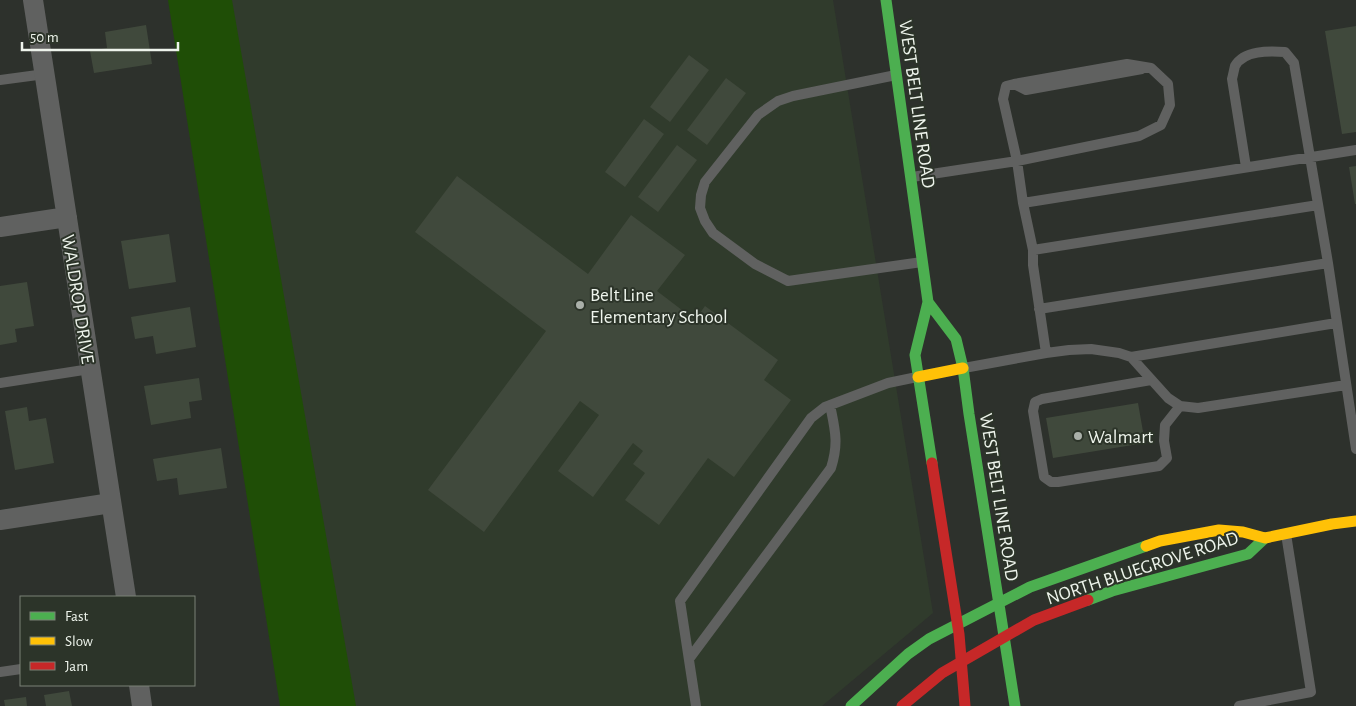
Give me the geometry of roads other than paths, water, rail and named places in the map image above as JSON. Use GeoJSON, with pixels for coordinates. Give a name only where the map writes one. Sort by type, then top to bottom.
{"type":"FeatureCollection","features":[{"type":"Feature","properties":{"kind":"main road","name":"WEST BELT LINE ROAD"},"geometry":{"type":"LineString","coordinates":[[886,0],[928,302],[915,355],[958,625],[965,706]]}},
{"type":"Feature","properties":{"kind":"main road","name":"WEST BELT LINE ROAD"},"geometry":{"type":"LineString","coordinates":[[928,302],[956,339],[963,368],[1015,706]]}},
{"type":"Feature","properties":{"kind":"main road"},"geometry":{"type":"LineString","coordinates":[[918,377],[963,368]]}},
{"type":"Feature","properties":{"kind":"main road","name":"NORTH BLUEGROVE ROAD"},"geometry":{"type":"LineString","coordinates":[[851,706],[908,654],[930,639],[1030,587],[1160,541],[1220,530],[1243,532],[1265,538],[1356,521]]}},
{"type":"Feature","properties":{"kind":"main road","name":"NORTH BLUEGROVE ROAD"},"geometry":{"type":"LineString","coordinates":[[902,706],[942,673],[1034,620],[1112,591],[1248,554],[1265,538]]}},
{"type":"Feature","properties":{"kind":"street","name":"WALDROP DRIVE"},"geometry":{"type":"LineString","coordinates":[[33,0],[126,596]]}},
{"type":"Feature","properties":{"kind":"street"},"geometry":{"type":"LineString","coordinates":[[0,227],[67,217]]}},
{"type":"Feature","properties":{"kind":"street"},"geometry":{"type":"LineString","coordinates":[[0,520],[111,503]]}},
{"type":"Feature","properties":{"kind":"street"},"geometry":{"type":"LineString","coordinates":[[139,686],[142,706]]}},
{"type":"Feature","properties":{"kind":"lane"},"geometry":{"type":"LineString","coordinates":[[1246,167],[1232,79],[1235,66],[1244,56],[1272,51],[1285,52],[1294,62],[1328,263],[1346,385],[1354,423],[1356,450]]}},
{"type":"Feature","properties":{"kind":"lane"},"geometry":{"type":"LineString","coordinates":[[911,177],[1017,161],[1139,136],[1161,125],[1170,105],[1168,84],[1151,68],[1026,90],[1014,84],[1006,86],[1003,99],[1017,161],[1032,250],[1046,353]]}},
{"type":"Feature","properties":{"kind":"lane"},"geometry":{"type":"LineString","coordinates":[[0,80],[45,74]]}},
{"type":"Feature","properties":{"kind":"lane"},"geometry":{"type":"LineString","coordinates":[[897,75],[793,96],[778,101],[758,115],[705,182],[700,208],[705,221],[713,233],[755,264],[788,281],[923,262]]}},
{"type":"Feature","properties":{"kind":"lane"},"geometry":{"type":"LineString","coordinates":[[1023,203],[1356,150]]}},
{"type":"Feature","properties":{"kind":"lane"},"geometry":{"type":"LineString","coordinates":[[1032,250],[1318,205]]}},
{"type":"Feature","properties":{"kind":"lane"},"geometry":{"type":"LineString","coordinates":[[1039,310],[1328,263]]}},
{"type":"Feature","properties":{"kind":"lane"},"geometry":{"type":"LineString","coordinates":[[1131,358],[1336,323]]}},
{"type":"Feature","properties":{"kind":"lane"},"geometry":{"type":"LineString","coordinates":[[963,368],[1069,350],[1090,349],[1119,353],[1131,358],[1168,398],[1180,406],[1198,408],[1346,385]]}},
{"type":"Feature","properties":{"kind":"lane"},"geometry":{"type":"LineString","coordinates":[[0,383],[90,368]]}},
{"type":"Feature","properties":{"kind":"lane"},"geometry":{"type":"LineString","coordinates":[[695,702],[680,601],[811,418],[830,405],[888,383],[918,377]]}},
{"type":"Feature","properties":{"kind":"lane"},"geometry":{"type":"LineString","coordinates":[[1151,380],[1042,399],[1036,402],[1033,411],[1044,477],[1051,482],[1058,482],[1159,466],[1167,458],[1164,441],[1166,425],[1180,406]]}},
{"type":"Feature","properties":{"kind":"lane"},"geometry":{"type":"LineString","coordinates":[[689,659],[831,468],[835,456],[836,441],[830,405]]}},
{"type":"Feature","properties":{"kind":"lane"},"geometry":{"type":"LineString","coordinates":[[1239,706],[1311,692],[1286,534]]}},
{"type":"Feature","properties":{"kind":"lane"},"geometry":{"type":"LineString","coordinates":[[0,672],[20,669]]}},
{"type":"Feature","properties":{"kind":"place","name":"Belt Line Elementary School"},"geometry":{"type":"Point","coordinates":[580,305]}},
{"type":"Feature","properties":{"kind":"place","name":"Walmart"},"geometry":{"type":"Point","coordinates":[1078,436]}}]}
